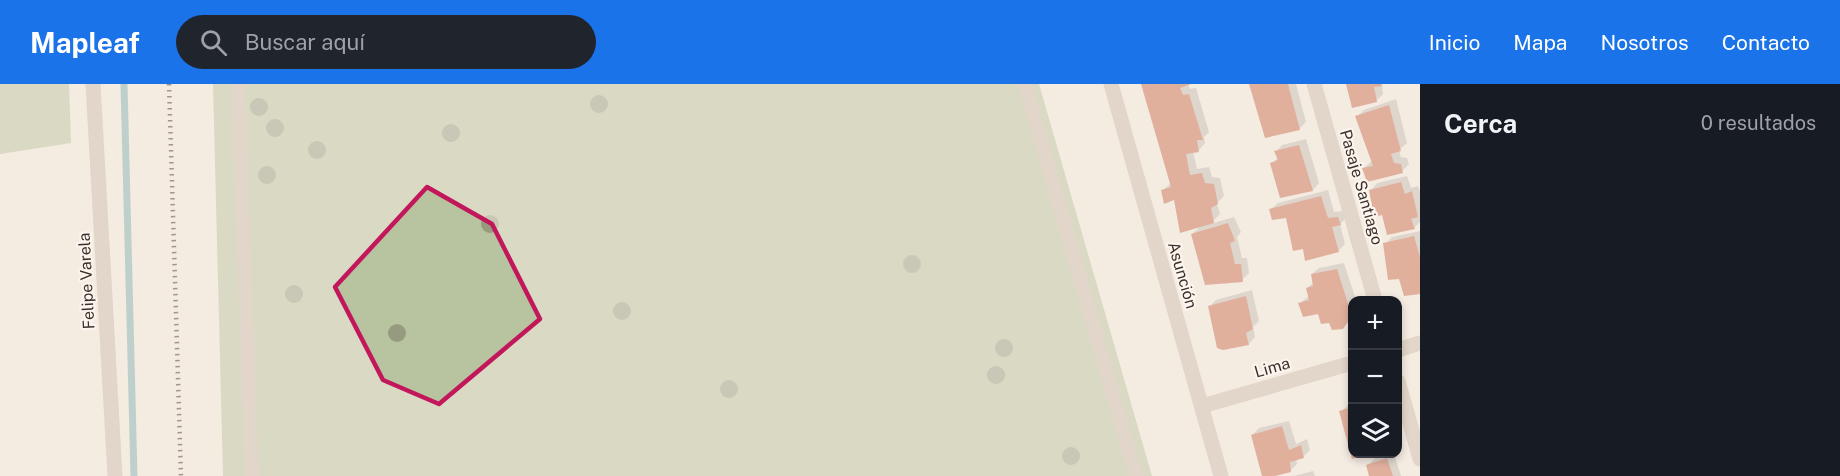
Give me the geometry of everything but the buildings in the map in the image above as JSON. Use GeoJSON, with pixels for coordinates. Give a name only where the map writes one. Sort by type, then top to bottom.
{"type":"FeatureCollection","features":[{"type":"Feature","properties":{"kind":"street","name":"Felipe Varela"},"geometry":{"type":"LineString","coordinates":[[93,84],[115,476]]}},
{"type":"Feature","properties":{"kind":"street","name":"Asunción"},"geometry":{"type":"LineString","coordinates":[[1110,84],[1221,476]]}},
{"type":"Feature","properties":{"kind":"street","name":"Pasaje Santiago"},"geometry":{"type":"LineString","coordinates":[[1314,84],[1374,296]]}},
{"type":"Feature","properties":{"kind":"street"},"geometry":{"type":"LineString","coordinates":[[1402,349],[1420,343]]}},
{"type":"Feature","properties":{"kind":"street","name":"Lima"},"geometry":{"type":"LineString","coordinates":[[1202,406],[1348,364]]}},
{"type":"Feature","properties":{"kind":"street"},"geometry":{"type":"LineString","coordinates":[[1402,395],[1420,459]]}},
{"type":"Feature","properties":{"kind":"lane"},"geometry":{"type":"LineString","coordinates":[[238,84],[252,476]]}},
{"type":"Feature","properties":{"kind":"lane"},"geometry":{"type":"LineString","coordinates":[[1025,84],[1136,476]]}},
{"type":"Feature","properties":{"kind":"highlighted area"},"geometry":{"type":"Polygon","coordinates":[[[427,187],[492,224],[540,319],[439,404],[383,380],[335,287],[427,187]]]}},
{"type":"Feature","properties":{"kind":"green space"},"geometry":{"type":"Polygon","coordinates":[[[0,84],[69,84],[71,143],[0,154],[0,84]]]}},
{"type":"Feature","properties":{"kind":"green space"},"geometry":{"type":"Polygon","coordinates":[[[213,84],[1039,84],[1152,476],[223,476],[213,84]]]}},
{"type":"Feature","properties":{"kind":"waterway"},"geometry":{"type":"LineString","coordinates":[[124,84],[134,476]]}},
{"type":"Feature","properties":{"kind":"railway"},"geometry":{"type":"LineString","coordinates":[[169,84],[181,476]]}}]}
